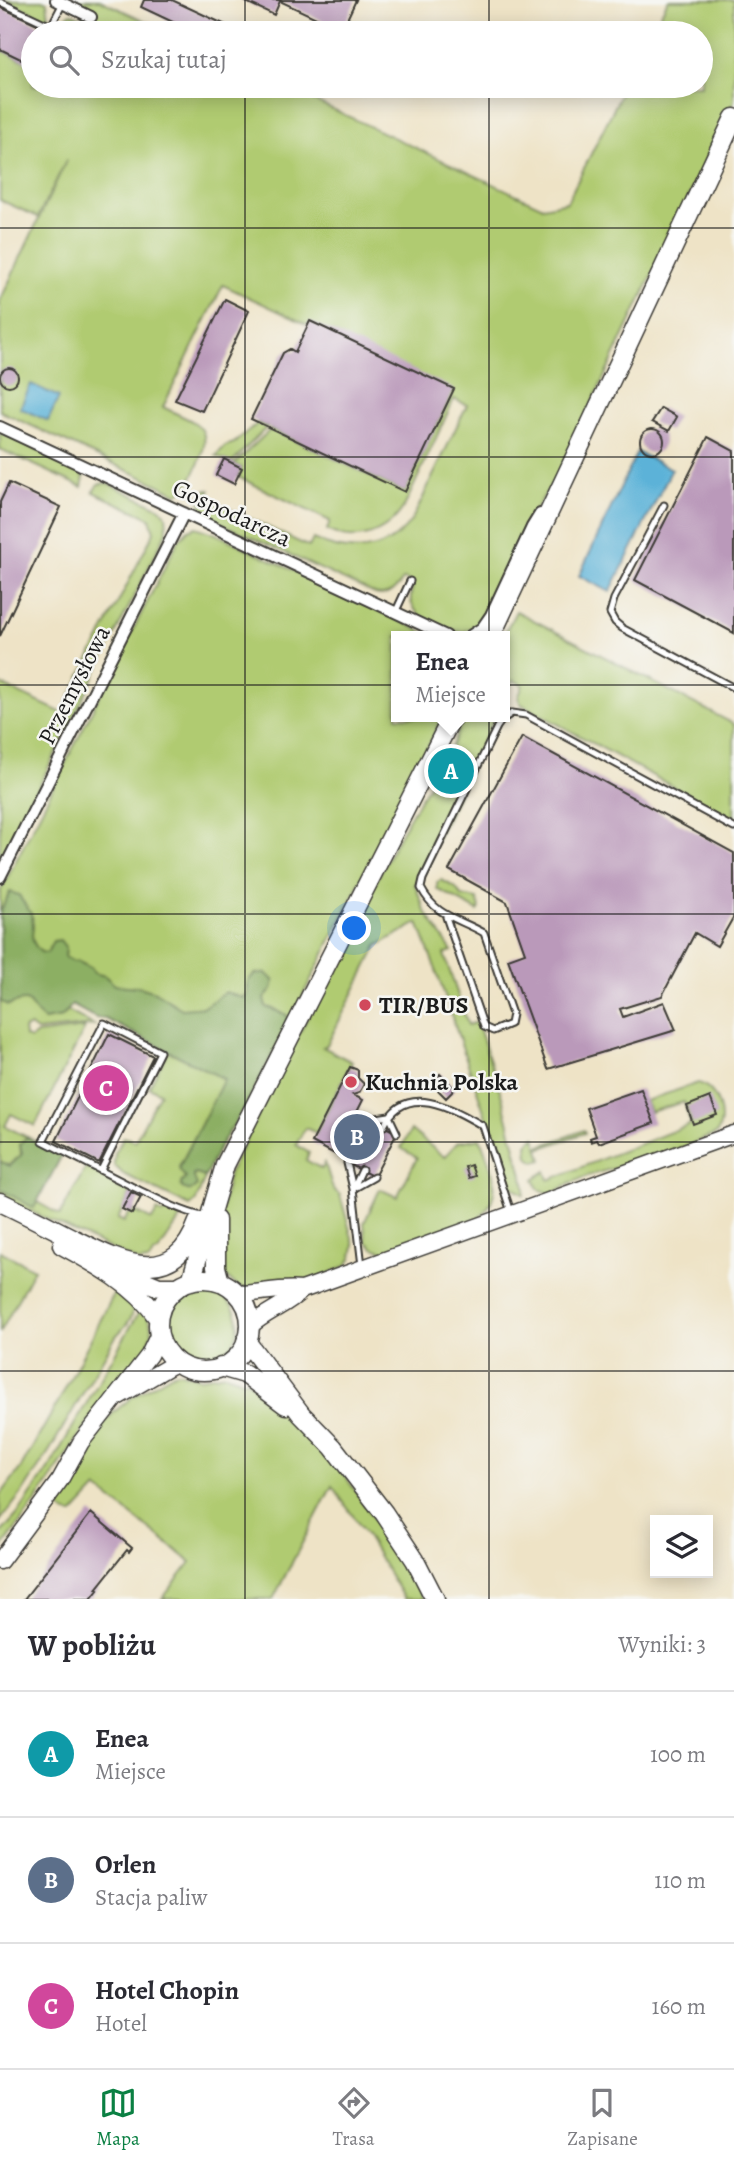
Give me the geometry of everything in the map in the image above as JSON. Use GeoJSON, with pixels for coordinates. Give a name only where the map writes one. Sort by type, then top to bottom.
{"type":"FeatureCollection","features":[{"type":"Feature","properties":{"kind":"main road"},"geometry":{"type":"LineString","coordinates":[[493,631],[734,118]]}},
{"type":"Feature","properties":{"kind":"main road"},"geometry":{"type":"LineString","coordinates":[[158,1326],[167,1298],[184,1284],[225,1165],[449,722]]}},
{"type":"Feature","properties":{"kind":"main road"},"geometry":{"type":"LineString","coordinates":[[220,1282],[209,1217],[214,1166],[239,1123],[256,1101]]}},
{"type":"Feature","properties":{"kind":"main road"},"geometry":{"type":"LineString","coordinates":[[0,1202],[101,1253],[140,1266],[159,1265],[177,1256],[209,1217]]}},
{"type":"Feature","properties":{"kind":"main road"},"geometry":{"type":"LineString","coordinates":[[0,1212],[73,1251],[159,1287],[207,1279],[220,1282],[237,1294],[247,1310],[248,1334],[236,1357],[212,1370],[194,1370],[177,1362],[163,1347],[158,1326],[142,1299],[73,1251]]}},
{"type":"Feature","properties":{"kind":"main road"},"geometry":{"type":"LineString","coordinates":[[248,1334],[301,1414]]}},
{"type":"Feature","properties":{"kind":"main road"},"geometry":{"type":"LineString","coordinates":[[221,1367],[236,1370],[254,1380],[301,1414],[333,1447],[384,1513],[415,1560],[435,1599]]}},
{"type":"Feature","properties":{"kind":"street"},"geometry":{"type":"LineString","coordinates":[[59,1],[91,17]]}},
{"type":"Feature","properties":{"kind":"street","name":"Gospodarcza"},"geometry":{"type":"LineString","coordinates":[[0,426],[435,631]]}},
{"type":"Feature","properties":{"kind":"street"},"geometry":{"type":"LineString","coordinates":[[478,631],[491,615],[532,527],[567,474]]}},
{"type":"Feature","properties":{"kind":"street","name":"Przemysłowa"},"geometry":{"type":"LineString","coordinates":[[0,877],[184,513]]}},
{"type":"Feature","properties":{"kind":"street"},"geometry":{"type":"LineString","coordinates":[[248,1334],[262,1315],[294,1298],[302,1290],[734,1134]]}},
{"type":"Feature","properties":{"kind":"street"},"geometry":{"type":"LineString","coordinates":[[237,1294],[302,1290]]}},
{"type":"Feature","properties":{"kind":"street"},"geometry":{"type":"LineString","coordinates":[[0,1561],[60,1480],[81,1442],[149,1355],[158,1326]]}},
{"type":"Feature","properties":{"kind":"street"},"geometry":{"type":"LineString","coordinates":[[117,1397],[177,1362]]}},
{"type":"Feature","properties":{"kind":"lane"},"geometry":{"type":"LineString","coordinates":[[53,21],[59,1]]}},
{"type":"Feature","properties":{"kind":"lane"},"geometry":{"type":"LineString","coordinates":[[0,2],[40,21]]}},
{"type":"Feature","properties":{"kind":"lane"},"geometry":{"type":"LineString","coordinates":[[664,505],[614,599],[610,613],[622,628],[734,688]]}},
{"type":"Feature","properties":{"kind":"lane"},"geometry":{"type":"LineString","coordinates":[[395,613],[410,580]]}},
{"type":"Feature","properties":{"kind":"lane"},"geometry":{"type":"LineString","coordinates":[[510,714],[526,715],[734,828]]}},
{"type":"Feature","properties":{"kind":"lane"},"geometry":{"type":"LineString","coordinates":[[446,917],[484,1027],[492,1031],[510,1024],[512,1014],[484,933],[466,922],[446,917],[429,902],[421,888],[501,722]]}},
{"type":"Feature","properties":{"kind":"lane"},"geometry":{"type":"LineString","coordinates":[[101,1170],[160,1052],[104,1023],[43,1141],[101,1170],[187,1212],[209,1217]]}},
{"type":"Feature","properties":{"kind":"lane"},"geometry":{"type":"LineString","coordinates":[[370,1119],[388,1116],[403,1105],[419,1100],[449,1107],[483,1126],[512,1215]]}},
{"type":"Feature","properties":{"kind":"lane"},"geometry":{"type":"LineString","coordinates":[[384,1126],[388,1116]]}},
{"type":"Feature","properties":{"kind":"lane"},"geometry":{"type":"LineString","coordinates":[[388,1116],[397,1133]]}},
{"type":"Feature","properties":{"kind":"lane"},"geometry":{"type":"LineString","coordinates":[[347,1163],[354,1189],[362,1268]]}},
{"type":"Feature","properties":{"kind":"lane"},"geometry":{"type":"LineString","coordinates":[[354,1189],[362,1170]]}},
{"type":"Feature","properties":{"kind":"lane"},"geometry":{"type":"LineString","coordinates":[[354,1189],[374,1177]]}},
{"type":"Feature","properties":{"kind":"green space"},"geometry":{"type":"Polygon","coordinates":[[[5,0],[47,2],[49,18],[47,19],[5,0]]]}},
{"type":"Feature","properties":{"kind":"green space"},"geometry":{"type":"Polygon","coordinates":[[[70,0],[100,0],[145,21],[62,21],[71,13],[82,18],[87,9],[70,0]]]}},
{"type":"Feature","properties":{"kind":"green space"},"geometry":{"type":"Polygon","coordinates":[[[668,0],[734,0],[734,101],[562,467],[533,514],[483,619],[473,628],[465,631],[450,630],[425,619],[411,601],[413,584],[404,579],[388,594],[375,594],[205,516],[199,498],[205,490],[210,490],[209,499],[309,547],[313,539],[339,548],[352,549],[365,549],[390,541],[413,517],[467,405],[454,399],[398,515],[380,530],[360,537],[338,535],[327,530],[330,521],[238,477],[242,468],[234,464],[271,429],[405,492],[452,393],[223,285],[163,407],[200,427],[205,441],[191,479],[178,494],[0,411],[0,301],[67,159],[38,217],[0,200],[0,49],[21,59],[21,98],[309,98],[543,207],[567,202],[619,98],[713,98],[713,21],[657,21],[668,0]]]}},
{"type":"Feature","properties":{"kind":"green space"},"geometry":{"type":"Polygon","coordinates":[[[258,423],[267,427],[231,463],[216,456],[225,446],[234,443],[258,423]]]}},
{"type":"Feature","properties":{"kind":"green space"},"geometry":{"type":"Polygon","coordinates":[[[0,432],[78,469],[84,477],[82,487],[0,449],[0,432]]]}},
{"type":"Feature","properties":{"kind":"green space"},"geometry":{"type":"Polygon","coordinates":[[[107,483],[160,508],[166,515],[167,531],[0,864],[0,684],[62,713],[154,532],[150,518],[93,492],[98,484],[107,483]]]}},
{"type":"Feature","properties":{"kind":"green space"},"geometry":{"type":"Polygon","coordinates":[[[196,527],[216,534],[421,631],[391,631],[391,722],[440,722],[289,1023],[277,1010],[266,1007],[264,999],[269,992],[247,985],[248,994],[244,998],[229,993],[196,1037],[0,934],[0,892],[178,541],[188,530],[196,527]]]}},
{"type":"Feature","properties":{"kind":"green space"},"geometry":{"type":"Polygon","coordinates":[[[516,611],[734,724],[734,820],[521,704],[518,698],[523,685],[513,680],[510,686],[510,631],[506,631],[516,611]]]}},
{"type":"Feature","properties":{"kind":"green space"},"geometry":{"type":"Polygon","coordinates":[[[462,722],[493,722],[415,885],[425,911],[452,951],[444,954],[468,1025],[477,1022],[502,1097],[525,1187],[524,1195],[509,1184],[418,923],[377,946],[327,1045],[323,1047],[352,1062],[317,1133],[305,1128],[296,1145],[309,1153],[306,1160],[322,1169],[325,1163],[333,1189],[340,1195],[354,1245],[352,1257],[346,1266],[318,1278],[278,1288],[238,1288],[224,1275],[220,1219],[229,1173],[399,836],[438,774],[444,774],[454,780],[460,770],[446,759],[462,722]]]}},
{"type":"Feature","properties":{"kind":"green space"},"geometry":{"type":"Polygon","coordinates":[[[441,880],[455,887],[462,896],[477,899],[480,908],[478,911],[437,889],[437,882],[441,880]]]}},
{"type":"Feature","properties":{"kind":"green space"},"geometry":{"type":"Polygon","coordinates":[[[10,892],[19,895],[30,911],[33,919],[33,941],[41,952],[47,953],[53,941],[60,940],[66,948],[65,957],[91,968],[94,973],[105,976],[115,985],[140,987],[155,992],[182,1009],[204,1007],[225,992],[244,998],[248,994],[248,981],[254,974],[266,973],[274,981],[272,989],[264,999],[266,1007],[287,1015],[289,1023],[205,1177],[193,1175],[197,1185],[191,1191],[182,1188],[181,1183],[186,1178],[179,1168],[224,1079],[106,1019],[96,1018],[72,1005],[62,1017],[44,1020],[26,1001],[8,1005],[1,1002],[0,912],[10,892]]]}},
{"type":"Feature","properties":{"kind":"green space"},"geometry":{"type":"Polygon","coordinates":[[[21,999],[26,1000],[44,1020],[62,1017],[68,1011],[94,1025],[37,1031],[30,1026],[24,1029],[25,1037],[31,1039],[37,1034],[85,1028],[35,1126],[11,1114],[5,1126],[27,1137],[20,1144],[21,1155],[8,1166],[0,1161],[0,1000],[8,1005],[21,999]]]}},
{"type":"Feature","properties":{"kind":"green space"},"geometry":{"type":"Polygon","coordinates":[[[159,1046],[225,1079],[179,1167],[186,1178],[182,1182],[194,1189],[196,1186],[193,1175],[205,1177],[196,1201],[190,1206],[123,1174],[114,1165],[115,1153],[124,1137],[135,1141],[160,1093],[149,1087],[166,1055],[159,1046]]]}},
{"type":"Feature","properties":{"kind":"green space"},"geometry":{"type":"Polygon","coordinates":[[[698,1083],[711,1091],[719,1104],[721,1120],[716,1134],[662,1156],[590,1175],[552,1194],[538,1189],[534,1179],[546,1171],[549,1180],[691,1124],[684,1102],[650,1112],[645,1101],[698,1083]]]}},
{"type":"Feature","properties":{"kind":"green space"},"geometry":{"type":"Polygon","coordinates":[[[411,1130],[444,1157],[458,1142],[480,1138],[492,1172],[494,1191],[486,1211],[476,1221],[388,1253],[373,1248],[366,1241],[364,1223],[380,1189],[397,1197],[417,1158],[401,1148],[411,1130]]]}},
{"type":"Feature","properties":{"kind":"green space"},"geometry":{"type":"Polygon","coordinates":[[[584,1130],[585,1133],[539,1149],[542,1160],[535,1162],[528,1157],[527,1144],[535,1137],[538,1147],[584,1130]]]}},
{"type":"Feature","properties":{"kind":"green space"},"geometry":{"type":"Polygon","coordinates":[[[27,1137],[62,1155],[34,1208],[0,1189],[0,1161],[10,1166],[22,1154],[20,1144],[27,1137]]]}},
{"type":"Feature","properties":{"kind":"green space"},"geometry":{"type":"Polygon","coordinates":[[[86,1167],[131,1192],[118,1219],[124,1222],[129,1213],[134,1211],[152,1220],[157,1211],[163,1214],[166,1210],[174,1214],[176,1212],[182,1216],[149,1261],[139,1262],[0,1197],[0,1189],[34,1207],[37,1202],[60,1215],[86,1167]]]}},
{"type":"Feature","properties":{"kind":"green space"},"geometry":{"type":"Polygon","coordinates":[[[0,1251],[34,1269],[0,1333],[0,1251]]]}},
{"type":"Feature","properties":{"kind":"green space"},"geometry":{"type":"Polygon","coordinates":[[[116,1290],[130,1302],[131,1318],[116,1336],[50,1450],[0,1521],[0,1496],[22,1466],[62,1395],[116,1290]]]}},
{"type":"Feature","properties":{"kind":"green space"},"geometry":{"type":"Polygon","coordinates":[[[203,1290],[228,1300],[238,1325],[228,1350],[203,1360],[178,1350],[168,1325],[178,1300],[203,1290]]]}},
{"type":"Feature","properties":{"kind":"green space"},"geometry":{"type":"Polygon","coordinates":[[[142,1307],[150,1321],[152,1333],[146,1352],[103,1400],[35,1503],[0,1550],[0,1534],[17,1515],[51,1465],[142,1307]]]}},
{"type":"Feature","properties":{"kind":"green space"},"geometry":{"type":"Polygon","coordinates":[[[179,1372],[199,1378],[226,1374],[249,1382],[308,1432],[340,1468],[402,1561],[423,1599],[404,1599],[365,1533],[332,1486],[273,1599],[162,1599],[191,1562],[97,1488],[73,1514],[59,1508],[54,1501],[96,1432],[131,1398],[179,1372]]]}},
{"type":"Feature","properties":{"kind":"water"},"geometry":{"type":"Polygon","coordinates":[[[31,384],[59,397],[48,421],[20,408],[31,384]]]}},
{"type":"Feature","properties":{"kind":"water"},"geometry":{"type":"Polygon","coordinates":[[[637,452],[672,469],[610,592],[579,576],[637,452]]]}},
{"type":"Feature","properties":{"kind":"building"},"geometry":{"type":"Polygon","coordinates":[[[144,0],[172,0],[217,21],[171,21],[141,7],[144,0]]]}},
{"type":"Feature","properties":{"kind":"building"},"geometry":{"type":"Polygon","coordinates":[[[242,0],[356,0],[346,21],[323,21],[280,1],[274,15],[242,0]]]}},
{"type":"Feature","properties":{"kind":"building"},"geometry":{"type":"Polygon","coordinates":[[[0,7],[31,21],[21,21],[21,59],[0,49],[0,7]]]}},
{"type":"Feature","properties":{"kind":"building"},"geometry":{"type":"Polygon","coordinates":[[[225,299],[249,311],[202,411],[175,400],[225,299]]]}},
{"type":"Feature","properties":{"kind":"building"},"geometry":{"type":"Polygon","coordinates":[[[310,321],[454,389],[405,492],[251,419],[283,353],[290,349],[295,352],[310,321]]]}},
{"type":"Feature","properties":{"kind":"building"},"geometry":{"type":"Polygon","coordinates":[[[9,368],[15,371],[18,377],[15,383],[9,386],[3,383],[0,377],[3,371],[9,368]]]}},
{"type":"Feature","properties":{"kind":"building"},"geometry":{"type":"Polygon","coordinates":[[[661,408],[677,417],[669,431],[652,422],[661,408]]]}},
{"type":"Feature","properties":{"kind":"building"},"geometry":{"type":"Polygon","coordinates":[[[652,429],[663,436],[664,441],[657,452],[652,453],[641,446],[640,441],[647,430],[652,429]]]}},
{"type":"Feature","properties":{"kind":"building"},"geometry":{"type":"Polygon","coordinates":[[[708,437],[734,451],[734,633],[635,580],[708,437]]]}},
{"type":"Feature","properties":{"kind":"building"},"geometry":{"type":"Polygon","coordinates":[[[224,459],[242,468],[234,484],[216,475],[224,459]]]}},
{"type":"Feature","properties":{"kind":"building"},"geometry":{"type":"Polygon","coordinates":[[[9,483],[61,507],[0,636],[0,502],[9,483]]]}},
{"type":"Feature","properties":{"kind":"building"},"geometry":{"type":"Polygon","coordinates":[[[522,737],[734,853],[734,916],[717,946],[695,933],[662,996],[620,1009],[623,1017],[664,1002],[676,1030],[548,1069],[508,959],[525,953],[507,902],[449,870],[522,737]]]}},
{"type":"Feature","properties":{"kind":"building"},"geometry":{"type":"Polygon","coordinates":[[[109,1034],[153,1056],[99,1163],[56,1141],[109,1034]]]}},
{"type":"Feature","properties":{"kind":"building"},"geometry":{"type":"Polygon","coordinates":[[[350,1067],[358,1070],[358,1078],[364,1084],[359,1093],[353,1095],[363,1100],[357,1112],[397,1133],[374,1177],[347,1163],[353,1151],[343,1146],[338,1156],[312,1142],[350,1067]]]}},
{"type":"Feature","properties":{"kind":"building"},"geometry":{"type":"Polygon","coordinates":[[[440,1074],[455,1089],[446,1098],[431,1083],[440,1074]]]}},
{"type":"Feature","properties":{"kind":"building"},"geometry":{"type":"Polygon","coordinates":[[[641,1089],[654,1123],[599,1143],[597,1140],[591,1142],[590,1138],[596,1136],[586,1108],[641,1089]]]}},
{"type":"Feature","properties":{"kind":"building"},"geometry":{"type":"Polygon","coordinates":[[[710,1097],[717,1115],[693,1124],[687,1106],[710,1097]]]}},
{"type":"Feature","properties":{"kind":"building"},"geometry":{"type":"Polygon","coordinates":[[[471,1165],[475,1176],[469,1178],[465,1167],[471,1165]]]}},
{"type":"Feature","properties":{"kind":"building"},"geometry":{"type":"Polygon","coordinates":[[[131,1192],[141,1197],[132,1214],[122,1209],[131,1192]]]}},
{"type":"Feature","properties":{"kind":"building"},"geometry":{"type":"Polygon","coordinates":[[[91,1513],[132,1548],[129,1552],[127,1550],[91,1599],[24,1599],[91,1513]]]}},
{"type":"Feature","properties":{"kind":"place","name":"Enea"},"geometry":{"type":"Point","coordinates":[451,771]}},
{"type":"Feature","properties":{"kind":"place","name":"TIR/BUS"},"geometry":{"type":"Point","coordinates":[365,1005]}},
{"type":"Feature","properties":{"kind":"place","name":"Kuchnia Polska"},"geometry":{"type":"Point","coordinates":[351,1082]}},
{"type":"Feature","properties":{"kind":"place","name":"Hotel Chopin"},"geometry":{"type":"Point","coordinates":[106,1088]}},
{"type":"Feature","properties":{"kind":"place","name":"Orlen"},"geometry":{"type":"Point","coordinates":[357,1137]}}]}
